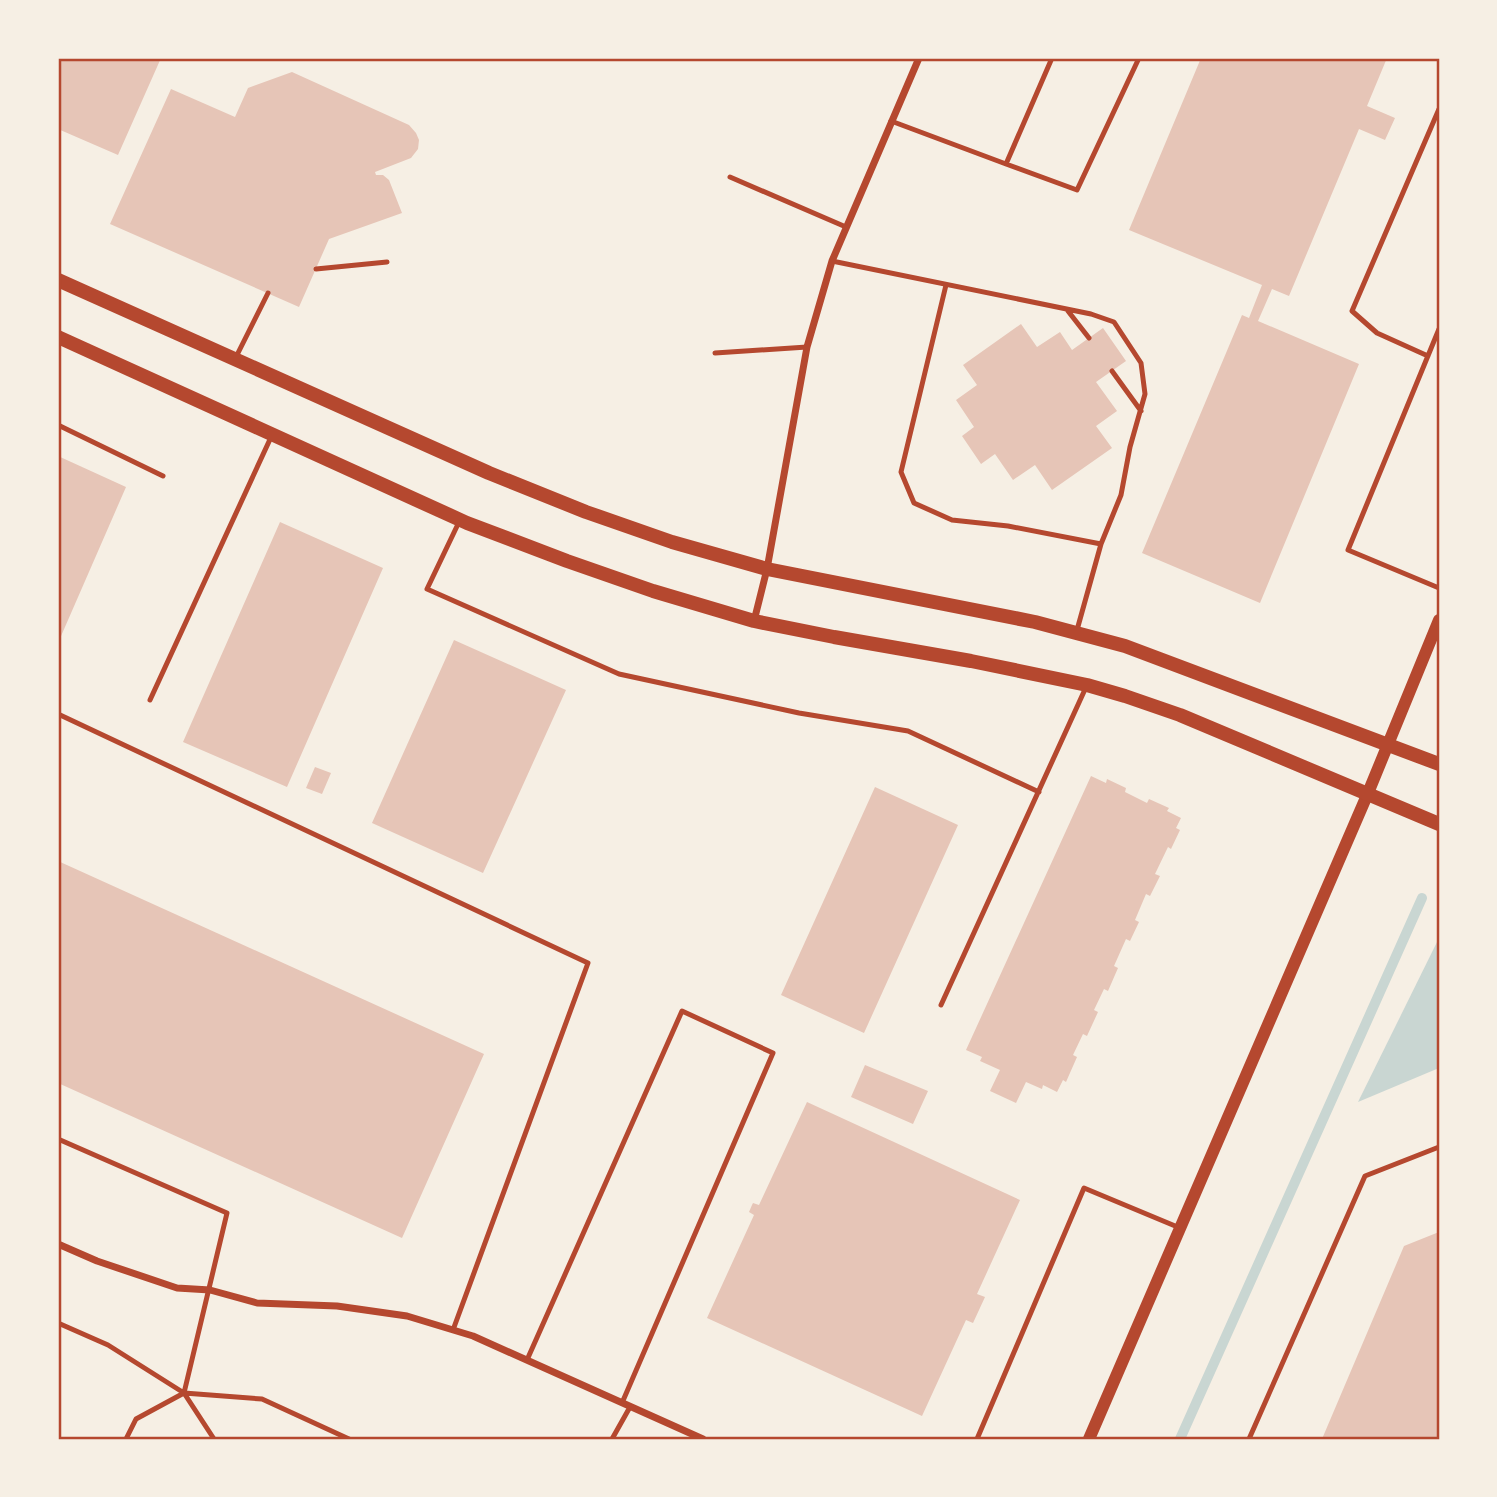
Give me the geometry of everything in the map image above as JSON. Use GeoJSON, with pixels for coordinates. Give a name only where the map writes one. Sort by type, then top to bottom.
{"type":"FeatureCollection","features":[{"type":"Feature","properties":{"kind":"main road"},"geometry":{"type":"LineString","coordinates":[[58,280],[489,473],[586,512],[672,542],[767,569],[1009,617],[1125,646],[1439,764]]}},
{"type":"Feature","properties":{"kind":"main road"},"geometry":{"type":"LineString","coordinates":[[58,337],[460,519],[567,561],[653,591],[754,621],[1087,685],[1180,715],[1439,824]]}},
{"type":"Feature","properties":{"kind":"street"},"geometry":{"type":"LineString","coordinates":[[754,621],[767,569],[807,347],[832,261],[919,58]]}},
{"type":"Feature","properties":{"kind":"street"},"geometry":{"type":"LineString","coordinates":[[1088,1439],[1439,620]]}},
{"type":"Feature","properties":{"kind":"street"},"geometry":{"type":"LineString","coordinates":[[58,1244],[97,1261],[177,1288],[210,1290],[257,1303],[337,1306],[407,1316],[473,1336],[703,1439]]}},
{"type":"Feature","properties":{"kind":"lane"},"geometry":{"type":"LineString","coordinates":[[1006,164],[1052,58]]}},
{"type":"Feature","properties":{"kind":"lane"},"geometry":{"type":"LineString","coordinates":[[891,121],[1077,190],[1139,58]]}},
{"type":"Feature","properties":{"kind":"lane"},"geometry":{"type":"LineString","coordinates":[[1429,356],[1377,333],[1352,312],[1439,109]]}},
{"type":"Feature","properties":{"kind":"lane"},"geometry":{"type":"LineString","coordinates":[[730,177],[846,227]]}},
{"type":"Feature","properties":{"kind":"lane"},"geometry":{"type":"LineString","coordinates":[[832,261],[1091,314],[1115,322],[1141,363],[1145,394],[1130,447],[1121,495],[1101,544],[1077,633]]}},
{"type":"Feature","properties":{"kind":"lane"},"geometry":{"type":"LineString","coordinates":[[316,269],[387,262]]}},
{"type":"Feature","properties":{"kind":"lane"},"geometry":{"type":"LineString","coordinates":[[946,285],[901,472],[914,503],[952,520],[1007,526],[1101,544]]}},
{"type":"Feature","properties":{"kind":"lane"},"geometry":{"type":"LineString","coordinates":[[235,360],[268,293]]}},
{"type":"Feature","properties":{"kind":"lane"},"geometry":{"type":"LineString","coordinates":[[1068,311],[1088,338]]}},
{"type":"Feature","properties":{"kind":"lane"},"geometry":{"type":"LineString","coordinates":[[1439,329],[1348,550],[1439,588]]}},
{"type":"Feature","properties":{"kind":"lane"},"geometry":{"type":"LineString","coordinates":[[715,353],[807,347]]}},
{"type":"Feature","properties":{"kind":"lane"},"geometry":{"type":"LineString","coordinates":[[1112,371],[1140,411]]}},
{"type":"Feature","properties":{"kind":"lane"},"geometry":{"type":"LineString","coordinates":[[58,425],[163,476]]}},
{"type":"Feature","properties":{"kind":"lane"},"geometry":{"type":"LineString","coordinates":[[150,700],[273,433]]}},
{"type":"Feature","properties":{"kind":"lane"},"geometry":{"type":"LineString","coordinates":[[460,519],[427,589],[619,674],[799,713],[908,730],[1039,792]]}},
{"type":"Feature","properties":{"kind":"lane"},"geometry":{"type":"LineString","coordinates":[[941,1005],[1087,685]]}},
{"type":"Feature","properties":{"kind":"lane"},"geometry":{"type":"LineString","coordinates":[[58,714],[588,963],[453,1330]]}},
{"type":"Feature","properties":{"kind":"lane"},"geometry":{"type":"LineString","coordinates":[[527,1360],[682,1011],[773,1053],[612,1439]]}},
{"type":"Feature","properties":{"kind":"lane"},"geometry":{"type":"LineString","coordinates":[[58,1139],[227,1213],[184,1393]]}},
{"type":"Feature","properties":{"kind":"lane"},"geometry":{"type":"LineString","coordinates":[[1249,1439],[1365,1176],[1439,1147]]}},
{"type":"Feature","properties":{"kind":"lane"},"geometry":{"type":"LineString","coordinates":[[977,1439],[1084,1188],[1180,1228]]}},
{"type":"Feature","properties":{"kind":"lane"},"geometry":{"type":"LineString","coordinates":[[58,1323],[108,1345],[184,1393],[214,1439]]}},
{"type":"Feature","properties":{"kind":"lane"},"geometry":{"type":"LineString","coordinates":[[127,1439],[136,1419],[184,1393],[262,1399],[349,1439]]}},
{"type":"Feature","properties":{"kind":"shaded area"},"geometry":{"type":"Polygon","coordinates":[[[1439,938],[1439,1068],[1358,1102],[1439,938]]]}},
{"type":"Feature","properties":{"kind":"building"},"geometry":{"type":"Polygon","coordinates":[[[58,58],[161,58],[118,155],[58,129],[58,58]]]}},
{"type":"Feature","properties":{"kind":"building"},"geometry":{"type":"Polygon","coordinates":[[[1201,58],[1387,58],[1367,106],[1395,118],[1385,140],[1359,129],[1289,296],[1272,289],[1258,321],[1359,364],[1260,603],[1142,553],[1242,315],[1249,318],[1262,285],[1129,230],[1201,58]]]}},
{"type":"Feature","properties":{"kind":"building"},"geometry":{"type":"Polygon","coordinates":[[[292,72],[409,125],[419,140],[418,149],[411,158],[375,172],[376,175],[383,175],[389,180],[402,213],[329,239],[299,307],[110,224],[171,89],[235,117],[248,88],[292,72]]]}},
{"type":"Feature","properties":{"kind":"building"},"geometry":{"type":"Polygon","coordinates":[[[1021,324],[1037,347],[1060,332],[1072,350],[1103,328],[1126,361],[1096,382],[1117,411],[1096,426],[1112,448],[1052,490],[1035,465],[1013,480],[995,454],[981,464],[962,436],[974,427],[956,400],[977,385],[963,365],[1021,324]]]}},
{"type":"Feature","properties":{"kind":"building"},"geometry":{"type":"Polygon","coordinates":[[[58,456],[126,487],[58,643],[58,456]]]}},
{"type":"Feature","properties":{"kind":"building"},"geometry":{"type":"Polygon","coordinates":[[[280,522],[383,568],[287,787],[183,742],[280,522]]]}},
{"type":"Feature","properties":{"kind":"building"},"geometry":{"type":"Polygon","coordinates":[[[454,640],[566,690],[483,873],[372,823],[454,640]]]}},
{"type":"Feature","properties":{"kind":"building"},"geometry":{"type":"Polygon","coordinates":[[[315,767],[331,773],[322,794],[306,788],[315,767]]]}},
{"type":"Feature","properties":{"kind":"building"},"geometry":{"type":"Polygon","coordinates":[[[1091,776],[1106,783],[1107,779],[1126,788],[1125,792],[1147,803],[1149,799],[1169,808],[1167,811],[1181,818],[1176,828],[1180,830],[1155,874],[1160,876],[1150,896],[1146,894],[1135,920],[1139,922],[1130,941],[1126,939],[1114,966],[1118,968],[1108,991],[1104,989],[1094,1010],[1098,1012],[1087,1036],[1083,1034],[1073,1055],[1077,1057],[1066,1082],[1063,1080],[1057,1092],[1043,1085],[1042,1089],[1026,1082],[1016,1103],[990,1091],[1000,1070],[980,1061],[982,1057],[966,1050],[1091,776]]]}},
{"type":"Feature","properties":{"kind":"building"},"geometry":{"type":"Polygon","coordinates":[[[875,787],[958,825],[864,1033],[781,995],[875,787]]]}},
{"type":"Feature","properties":{"kind":"building"},"geometry":{"type":"Polygon","coordinates":[[[58,861],[484,1054],[402,1238],[58,1083],[58,861]]]}},
{"type":"Feature","properties":{"kind":"building"},"geometry":{"type":"Polygon","coordinates":[[[865,1065],[928,1091],[913,1124],[851,1097],[865,1065]]]}},
{"type":"Feature","properties":{"kind":"building"},"geometry":{"type":"Polygon","coordinates":[[[807,1102],[1020,1200],[977,1294],[985,1297],[973,1323],[966,1320],[922,1416],[707,1318],[754,1215],[749,1212],[752,1205],[759,1205],[807,1102]]]}},
{"type":"Feature","properties":{"kind":"building"},"geometry":{"type":"Polygon","coordinates":[[[1439,1232],[1437,1439],[1322,1439],[1404,1246],[1439,1232]]]}},
{"type":"Feature","properties":{"kind":"waterway"},"geometry":{"type":"LineString","coordinates":[[1180,1439],[1422,898]]}}]}
